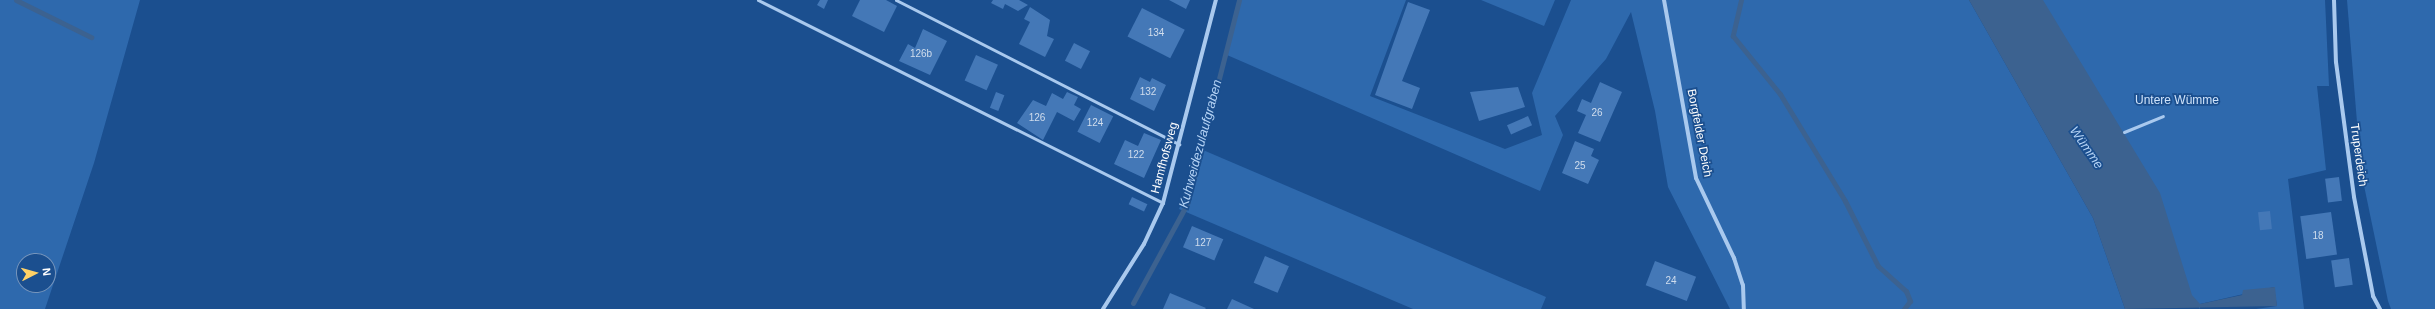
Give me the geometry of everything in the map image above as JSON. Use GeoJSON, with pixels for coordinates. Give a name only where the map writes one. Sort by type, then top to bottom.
{"type":"FeatureCollection","features":[{"type":"Feature","properties":{"kind":"street","name":"Hamfhofsweg"},"geometry":{"type":"LineString","coordinates":[[1103,309],[1144,244],[1163,203],[1216,0]]}},
{"type":"Feature","properties":{"kind":"street","name":"Borgfelder Deich"},"geometry":{"type":"LineString","coordinates":[[1664,0],[1696,178],[1734,258],[1744,285],[1744,309]]}},
{"type":"Feature","properties":{"kind":"street","name":"Truperdeich"},"geometry":{"type":"LineString","coordinates":[[2334,0],[2337,69],[2354,197],[2373,296],[2380,309]]}},
{"type":"Feature","properties":{"kind":"lane"},"geometry":{"type":"LineString","coordinates":[[758,0],[1163,203]]}},
{"type":"Feature","properties":{"kind":"lane"},"geometry":{"type":"LineString","coordinates":[[896,0],[1179,144]]}},
{"type":"Feature","properties":{"kind":"lane"},"geometry":{"type":"LineString","coordinates":[[2124,132],[2163,116]]}},
{"type":"Feature","properties":{"kind":"green space"},"geometry":{"type":"Polygon","coordinates":[[[0,0],[140,0],[94,163],[56,276],[56,253],[16,253],[16,293],[50,293],[45,309],[0,309],[0,0]]]}},
{"type":"Feature","properties":{"kind":"green space"},"geometry":{"type":"Polygon","coordinates":[[[1238,0],[1406,0],[1370,96],[1505,149],[1542,135],[1532,93],[1571,0],[1969,0],[2093,218],[2125,309],[1730,309],[1668,187],[1655,111],[1631,12],[1606,59],[1555,116],[1563,135],[1540,191],[1227,55],[1238,0]]]}},
{"type":"Feature","properties":{"kind":"green space"},"geometry":{"type":"Polygon","coordinates":[[[1481,0],[1555,0],[1544,26],[1481,0]]]}},
{"type":"Feature","properties":{"kind":"green space","name":"Untere Wümme"},"geometry":{"type":"Polygon","coordinates":[[[1999,0],[2325,0],[2329,86],[2317,86],[2326,170],[2288,179],[2304,309],[2256,309],[2277,306],[2274,287],[2200,304],[2200,309],[1999,0]]]}},
{"type":"Feature","properties":{"kind":"green space"},"geometry":{"type":"Polygon","coordinates":[[[2347,0],[2435,0],[2435,309],[2391,309],[2388,301],[2361,171],[2347,0]]]}},
{"type":"Feature","properties":{"kind":"green space"},"geometry":{"type":"Polygon","coordinates":[[[1203,150],[1546,297],[1541,309],[1413,309],[1179,209],[1203,150]]]}},
{"type":"Feature","properties":{"kind":"water","name":"Wümme"},"geometry":{"type":"Polygon","coordinates":[[[1969,0],[2043,0],[2160,193],[2192,295],[2200,304],[2242,295],[2243,290],[2275,287],[2277,306],[2125,309],[2093,218],[1969,0]]]}},
{"type":"Feature","properties":{"kind":"building"},"geometry":{"type":"Polygon","coordinates":[[[820,0],[828,0],[824,9],[817,5],[820,0]]]}},
{"type":"Feature","properties":{"kind":"building"},"geometry":{"type":"Polygon","coordinates":[[[860,0],[886,0],[897,6],[884,32],[852,16],[860,0]]]}},
{"type":"Feature","properties":{"kind":"building"},"geometry":{"type":"Polygon","coordinates":[[[993,0],[1019,0],[1028,5],[1018,11],[1005,4],[1003,9],[991,3],[993,0]]]}},
{"type":"Feature","properties":{"kind":"building"},"geometry":{"type":"Polygon","coordinates":[[[1169,0],[1190,0],[1186,9],[1169,0]]]}},
{"type":"Feature","properties":{"kind":"building"},"geometry":{"type":"Polygon","coordinates":[[[1408,2],[1430,10],[1402,81],[1420,88],[1412,109],[1375,95],[1408,2]]]}},
{"type":"Feature","properties":{"kind":"building"},"geometry":{"type":"Polygon","coordinates":[[[1030,7],[1050,20],[1047,36],[1054,39],[1045,57],[1019,44],[1030,22],[1024,19],[1030,7]]]}},
{"type":"Feature","properties":{"kind":"building"},"geometry":{"type":"Polygon","coordinates":[[[1142,8],[1185,30],[1170,58],[1127,37],[1142,8]]]}},
{"type":"Feature","properties":{"kind":"building"},"geometry":{"type":"Polygon","coordinates":[[[923,29],[947,41],[930,75],[899,61],[908,44],[915,48],[923,29]]]}},
{"type":"Feature","properties":{"kind":"building"},"geometry":{"type":"Polygon","coordinates":[[[1074,43],[1090,51],[1081,69],[1065,61],[1074,43]]]}},
{"type":"Feature","properties":{"kind":"building"},"geometry":{"type":"Polygon","coordinates":[[[976,55],[998,65],[987,90],[965,81],[976,55]]]}},
{"type":"Feature","properties":{"kind":"building"},"geometry":{"type":"Polygon","coordinates":[[[1140,77],[1150,82],[1152,78],[1166,85],[1154,111],[1130,99],[1140,77]]]}},
{"type":"Feature","properties":{"kind":"building"},"geometry":{"type":"Polygon","coordinates":[[[1600,82],[1622,92],[1600,142],[1578,133],[1586,115],[1577,111],[1582,99],[1591,103],[1600,82]]]}},
{"type":"Feature","properties":{"kind":"building"},"geometry":{"type":"Polygon","coordinates":[[[1518,87],[1525,107],[1479,121],[1470,92],[1518,87]]]}},
{"type":"Feature","properties":{"kind":"building"},"geometry":{"type":"Polygon","coordinates":[[[996,92],[1004,95],[998,111],[990,108],[996,92]]]}},
{"type":"Feature","properties":{"kind":"building"},"geometry":{"type":"Polygon","coordinates":[[[1067,92],[1078,97],[1074,105],[1081,109],[1074,121],[1057,112],[1043,140],[1017,123],[1033,100],[1046,106],[1052,93],[1063,99],[1067,92]]]}},
{"type":"Feature","properties":{"kind":"building"},"geometry":{"type":"Polygon","coordinates":[[[1091,105],[1113,116],[1100,143],[1077,132],[1091,105]]]}},
{"type":"Feature","properties":{"kind":"building"},"geometry":{"type":"Polygon","coordinates":[[[1528,116],[1532,125],[1511,134],[1507,125],[1528,116]]]}},
{"type":"Feature","properties":{"kind":"building"},"geometry":{"type":"Polygon","coordinates":[[[1144,133],[1161,140],[1144,178],[1114,164],[1125,140],[1138,146],[1144,133]]]}},
{"type":"Feature","properties":{"kind":"building"},"geometry":{"type":"Polygon","coordinates":[[[1575,141],[1594,149],[1591,156],[1599,160],[1588,184],[1562,173],[1575,141]]]}},
{"type":"Feature","properties":{"kind":"building"},"geometry":{"type":"Polygon","coordinates":[[[2339,177],[2342,201],[2328,203],[2325,179],[2339,177]]]}},
{"type":"Feature","properties":{"kind":"building"},"geometry":{"type":"Polygon","coordinates":[[[1132,197],[1147,204],[1144,211],[1129,204],[1132,197]]]}},
{"type":"Feature","properties":{"kind":"building"},"geometry":{"type":"Polygon","coordinates":[[[2270,211],[2272,229],[2260,230],[2258,212],[2270,211]]]}},
{"type":"Feature","properties":{"kind":"building"},"geometry":{"type":"Polygon","coordinates":[[[2331,212],[2337,255],[2306,259],[2300,216],[2331,212]]]}},
{"type":"Feature","properties":{"kind":"building"},"geometry":{"type":"Polygon","coordinates":[[[1192,226],[1223,239],[1214,260],[1183,247],[1192,226]]]}},
{"type":"Feature","properties":{"kind":"building"},"geometry":{"type":"Polygon","coordinates":[[[1265,256],[1289,266],[1278,293],[1254,283],[1265,256]]]}},
{"type":"Feature","properties":{"kind":"building"},"geometry":{"type":"Polygon","coordinates":[[[2349,258],[2353,285],[2335,287],[2331,261],[2349,258]]]}},
{"type":"Feature","properties":{"kind":"building"},"geometry":{"type":"Polygon","coordinates":[[[1655,261],[1696,277],[1687,301],[1646,285],[1655,261]]]}},
{"type":"Feature","properties":{"kind":"building"},"geometry":{"type":"Polygon","coordinates":[[[1170,293],[1206,308],[1163,309],[1170,293]]]}},
{"type":"Feature","properties":{"kind":"building"},"geometry":{"type":"Polygon","coordinates":[[[1232,299],[1254,309],[1227,309],[1232,299]]]}},
{"type":"Feature","properties":{"kind":"waterway"},"geometry":{"type":"LineString","coordinates":[[16,0],[91,37]]}},
{"type":"Feature","properties":{"kind":"waterway","name":"Kuhweidezulaufgraben"},"geometry":{"type":"LineString","coordinates":[[1133,303],[1187,204],[1239,0]]}},
{"type":"Feature","properties":{"kind":"waterway"},"geometry":{"type":"LineString","coordinates":[[1741,0],[1733,36],[1780,94],[1845,201],[1878,266],[1906,291],[1910,301],[1904,309]]}}]}
